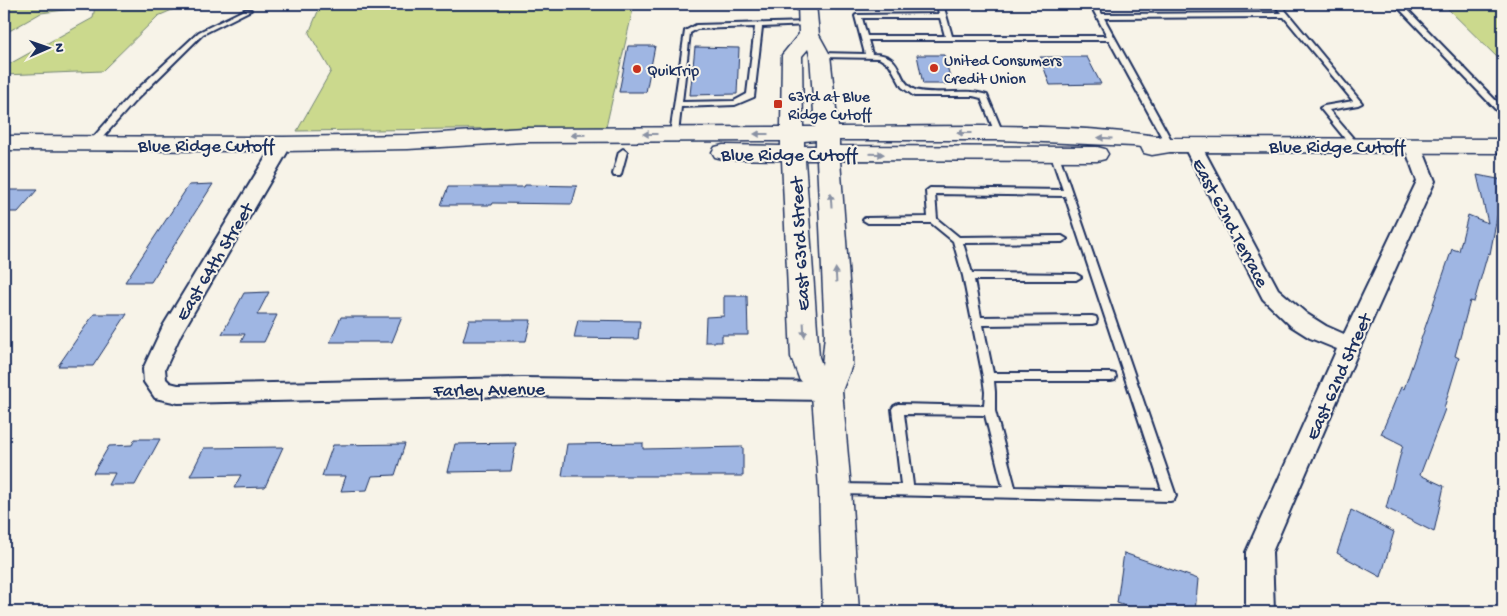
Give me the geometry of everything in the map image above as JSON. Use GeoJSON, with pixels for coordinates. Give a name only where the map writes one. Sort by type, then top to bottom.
{"type":"FeatureCollection","features":[{"type":"Feature","properties":{"kind":"main road","name":"East 63rd Street"},"geometry":{"type":"LineString","coordinates":[[807,4],[809,30],[820,56],[828,143],[839,335],[837,365],[827,391],[835,489],[840,612]]}},
{"type":"Feature","properties":{"kind":"main road","name":"East 63rd Street"},"geometry":{"type":"LineString","coordinates":[[809,30],[792,56],[792,143],[805,357],[809,370],[827,391]]}},
{"type":"Feature","properties":{"kind":"main road","name":"Blue Ridge Cutoff"},"geometry":{"type":"LineString","coordinates":[[828,143],[999,133],[1133,139],[1181,145]]}},
{"type":"Feature","properties":{"kind":"main road","name":"Blue Ridge Cutoff"},"geometry":{"type":"LineString","coordinates":[[4,143],[283,144],[408,142],[523,135],[674,134],[792,143],[828,143],[1055,155],[1122,153],[1181,145],[1354,144],[1503,146]]}},
{"type":"Feature","properties":{"kind":"main road","name":"Blue Ridge Cutoff"},"geometry":{"type":"LineString","coordinates":[[408,142],[620,163],[792,143]]}},
{"type":"Feature","properties":{"kind":"street","name":"East 64th Street"},"geometry":{"type":"LineString","coordinates":[[155,382],[154,368],[171,332],[283,144]]}},
{"type":"Feature","properties":{"kind":"street","name":"East 62nd Terrace"},"geometry":{"type":"LineString","coordinates":[[1181,145],[1270,294],[1299,320],[1318,332],[1350,345]]}},
{"type":"Feature","properties":{"kind":"street","name":"East 62nd Street"},"geometry":{"type":"LineString","coordinates":[[1260,612],[1259,552],[1350,345],[1426,181],[1413,145]]}},
{"type":"Feature","properties":{"kind":"street","name":"Farley Avenue"},"geometry":{"type":"LineString","coordinates":[[155,382],[163,390],[178,394],[522,387],[827,391]]}},
{"type":"Feature","properties":{"kind":"lane"},"geometry":{"type":"LineString","coordinates":[[940,4],[949,38]]}},
{"type":"Feature","properties":{"kind":"lane"},"geometry":{"type":"LineString","coordinates":[[1093,4],[1111,38],[1181,145]]}},
{"type":"Feature","properties":{"kind":"lane"},"geometry":{"type":"LineString","coordinates":[[1277,4],[1358,103],[1324,108],[1354,144]]}},
{"type":"Feature","properties":{"kind":"lane"},"geometry":{"type":"LineString","coordinates":[[1398,4],[1503,112]]}},
{"type":"Feature","properties":{"kind":"lane"},"geometry":{"type":"LineString","coordinates":[[92,144],[132,100],[201,33],[248,10]]}},
{"type":"Feature","properties":{"kind":"lane"},"geometry":{"type":"LineString","coordinates":[[869,56],[858,16],[943,16]]}},
{"type":"Feature","properties":{"kind":"lane"},"geometry":{"type":"LineString","coordinates":[[1100,16],[1286,16]]}},
{"type":"Feature","properties":{"kind":"lane"},"geometry":{"type":"LineString","coordinates":[[674,134],[687,32],[696,27],[759,25],[809,30]]}},
{"type":"Feature","properties":{"kind":"lane"},"geometry":{"type":"LineString","coordinates":[[677,105],[735,103],[751,95],[759,25]]}},
{"type":"Feature","properties":{"kind":"lane"},"geometry":{"type":"LineString","coordinates":[[865,38],[1111,38]]}},
{"type":"Feature","properties":{"kind":"lane"},"geometry":{"type":"LineString","coordinates":[[820,56],[880,56],[889,59],[897,68],[900,82],[909,91],[917,94],[973,94],[984,97],[999,133]]}},
{"type":"Feature","properties":{"kind":"lane"},"geometry":{"type":"LineString","coordinates":[[835,489],[1170,496],[1055,155]]}},
{"type":"Feature","properties":{"kind":"lane"},"geometry":{"type":"LineString","coordinates":[[932,220],[930,190],[1068,193]]}},
{"type":"Feature","properties":{"kind":"lane"},"geometry":{"type":"LineString","coordinates":[[868,220],[932,220],[957,240],[968,276],[988,378],[990,392],[989,410],[1011,493]]}},
{"type":"Feature","properties":{"kind":"lane"},"geometry":{"type":"LineString","coordinates":[[957,240],[1062,239]]}},
{"type":"Feature","properties":{"kind":"lane"},"geometry":{"type":"LineString","coordinates":[[968,276],[1076,277]]}},
{"type":"Feature","properties":{"kind":"lane"},"geometry":{"type":"LineString","coordinates":[[977,321],[1092,320]]}},
{"type":"Feature","properties":{"kind":"lane"},"geometry":{"type":"LineString","coordinates":[[988,378],[1111,377]]}},
{"type":"Feature","properties":{"kind":"lane"},"geometry":{"type":"LineString","coordinates":[[908,491],[898,410],[989,410]]}},
{"type":"Feature","properties":{"kind":"green space"},"geometry":{"type":"Polygon","coordinates":[[[4,4],[186,4],[158,16],[102,71],[4,75],[4,67],[93,18],[95,6],[41,13],[4,34],[4,4]]]}},
{"type":"Feature","properties":{"kind":"green space"},"geometry":{"type":"Polygon","coordinates":[[[321,4],[634,5],[606,127],[297,131],[331,71],[309,33],[321,4]]]}},
{"type":"Feature","properties":{"kind":"green space"},"geometry":{"type":"Polygon","coordinates":[[[1443,4],[1503,4],[1503,63],[1443,4]]]}},
{"type":"Feature","properties":{"kind":"building","name":"QuikTrip"},"geometry":{"type":"Polygon","coordinates":[[[628,46],[655,46],[646,92],[619,92],[628,46]]]}},
{"type":"Feature","properties":{"kind":"building","name":"QuikTrip"},"geometry":{"type":"Polygon","coordinates":[[[695,47],[739,48],[737,94],[690,95],[695,47]]]}},
{"type":"Feature","properties":{"kind":"building"},"geometry":{"type":"Polygon","coordinates":[[[917,55],[944,55],[952,84],[923,84],[917,55]]]}},
{"type":"Feature","properties":{"kind":"building"},"geometry":{"type":"Polygon","coordinates":[[[1040,57],[1087,57],[1101,84],[1050,85],[1040,57]]]}},
{"type":"Feature","properties":{"kind":"building"},"geometry":{"type":"Polygon","coordinates":[[[1477,175],[1503,180],[1503,213],[1498,212],[1490,254],[1488,253],[1474,302],[1470,301],[1455,356],[1459,358],[1445,409],[1420,475],[1444,486],[1434,532],[1386,508],[1403,445],[1381,434],[1401,387],[1404,389],[1452,249],[1459,251],[1468,215],[1488,223],[1477,175]]]}},
{"type":"Feature","properties":{"kind":"building"},"geometry":{"type":"Polygon","coordinates":[[[213,184],[151,282],[125,282],[189,185],[213,184]]]}},
{"type":"Feature","properties":{"kind":"building"},"geometry":{"type":"Polygon","coordinates":[[[525,185],[577,186],[572,204],[493,203],[492,205],[441,205],[448,187],[524,187],[525,185]]]}},
{"type":"Feature","properties":{"kind":"building"},"geometry":{"type":"Polygon","coordinates":[[[4,190],[37,190],[18,212],[4,212],[4,190]]]}},
{"type":"Feature","properties":{"kind":"building"},"geometry":{"type":"Polygon","coordinates":[[[269,292],[257,315],[277,315],[264,342],[241,342],[245,334],[222,334],[244,293],[269,292]]]}},
{"type":"Feature","properties":{"kind":"building"},"geometry":{"type":"Polygon","coordinates":[[[724,296],[747,296],[748,335],[722,335],[722,342],[705,342],[706,317],[724,316],[724,296]]]}},
{"type":"Feature","properties":{"kind":"building"},"geometry":{"type":"Polygon","coordinates":[[[94,314],[127,314],[93,366],[58,366],[94,314]]]}},
{"type":"Feature","properties":{"kind":"building"},"geometry":{"type":"Polygon","coordinates":[[[341,317],[402,317],[392,342],[330,342],[341,317]]]}},
{"type":"Feature","properties":{"kind":"building"},"geometry":{"type":"Polygon","coordinates":[[[469,320],[531,320],[526,341],[463,341],[469,320]]]}},
{"type":"Feature","properties":{"kind":"building"},"geometry":{"type":"Polygon","coordinates":[[[578,320],[640,321],[638,339],[574,338],[578,320]]]}},
{"type":"Feature","properties":{"kind":"building"},"geometry":{"type":"Polygon","coordinates":[[[135,439],[160,439],[135,485],[109,485],[115,473],[93,473],[109,446],[132,445],[135,439]]]}},
{"type":"Feature","properties":{"kind":"building"},"geometry":{"type":"Polygon","coordinates":[[[516,443],[511,471],[448,472],[455,444],[516,443]]]}},
{"type":"Feature","properties":{"kind":"building"},"geometry":{"type":"Polygon","coordinates":[[[643,443],[643,449],[743,447],[743,476],[562,476],[567,444],[643,443]]]}},
{"type":"Feature","properties":{"kind":"building"},"geometry":{"type":"Polygon","coordinates":[[[405,444],[395,475],[372,476],[367,490],[341,491],[346,476],[322,476],[333,445],[405,444]]]}},
{"type":"Feature","properties":{"kind":"building"},"geometry":{"type":"Polygon","coordinates":[[[283,447],[265,487],[234,488],[241,475],[190,476],[204,448],[283,447]]]}},
{"type":"Feature","properties":{"kind":"building"},"geometry":{"type":"Polygon","coordinates":[[[1351,510],[1394,532],[1381,577],[1337,553],[1351,510]]]}},
{"type":"Feature","properties":{"kind":"building"},"geometry":{"type":"Polygon","coordinates":[[[1124,553],[1198,579],[1195,612],[1143,612],[1117,603],[1124,553]]]}},
{"type":"Feature","properties":{"kind":"place","name":"United Consumers Credit Union"},"geometry":{"type":"Point","coordinates":[934,68]}},
{"type":"Feature","properties":{"kind":"place","name":"QuikTrip"},"geometry":{"type":"Point","coordinates":[637,69]}},
{"type":"Feature","properties":{"kind":"place","name":"63rd at Blue Ridge Cutoff"},"geometry":{"type":"Point","coordinates":[778,104]}}]}
